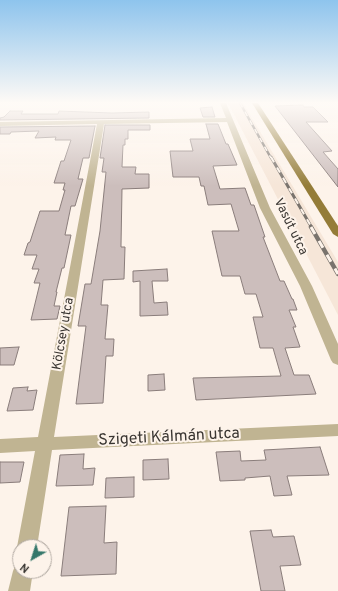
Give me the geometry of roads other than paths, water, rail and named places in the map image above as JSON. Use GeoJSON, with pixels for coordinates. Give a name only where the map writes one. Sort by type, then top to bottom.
{"type":"FeatureCollection","features":[{"type":"Feature","properties":{"kind":"main road"},"geometry":{"type":"LineString","coordinates":[[272,131],[338,234]]}},
{"type":"Feature","properties":{"kind":"street","name":"Kölcsey utca"},"geometry":{"type":"LineString","coordinates":[[28,539],[99,131]]}},
{"type":"Feature","properties":{"kind":"street","name":"Vasút utca"},"geometry":{"type":"LineString","coordinates":[[234,131],[265,208],[306,286],[338,360]]}},
{"type":"Feature","properties":{"kind":"street","name":"Szigeti Kálmán utca"},"geometry":{"type":"LineString","coordinates":[[0,446],[338,430]]}},
{"type":"Feature","properties":{"kind":"street"},"geometry":{"type":"LineString","coordinates":[[19,591],[21,579]]}},
{"type":"Feature","properties":{"kind":"railway"},"geometry":{"type":"LineString","coordinates":[[256,131],[271,158]]}},
{"type":"Feature","properties":{"kind":"railway"},"geometry":{"type":"LineString","coordinates":[[271,157],[312,228]]}},
{"type":"Feature","properties":{"kind":"railway"},"geometry":{"type":"LineString","coordinates":[[311,227],[338,274]]}}]}
